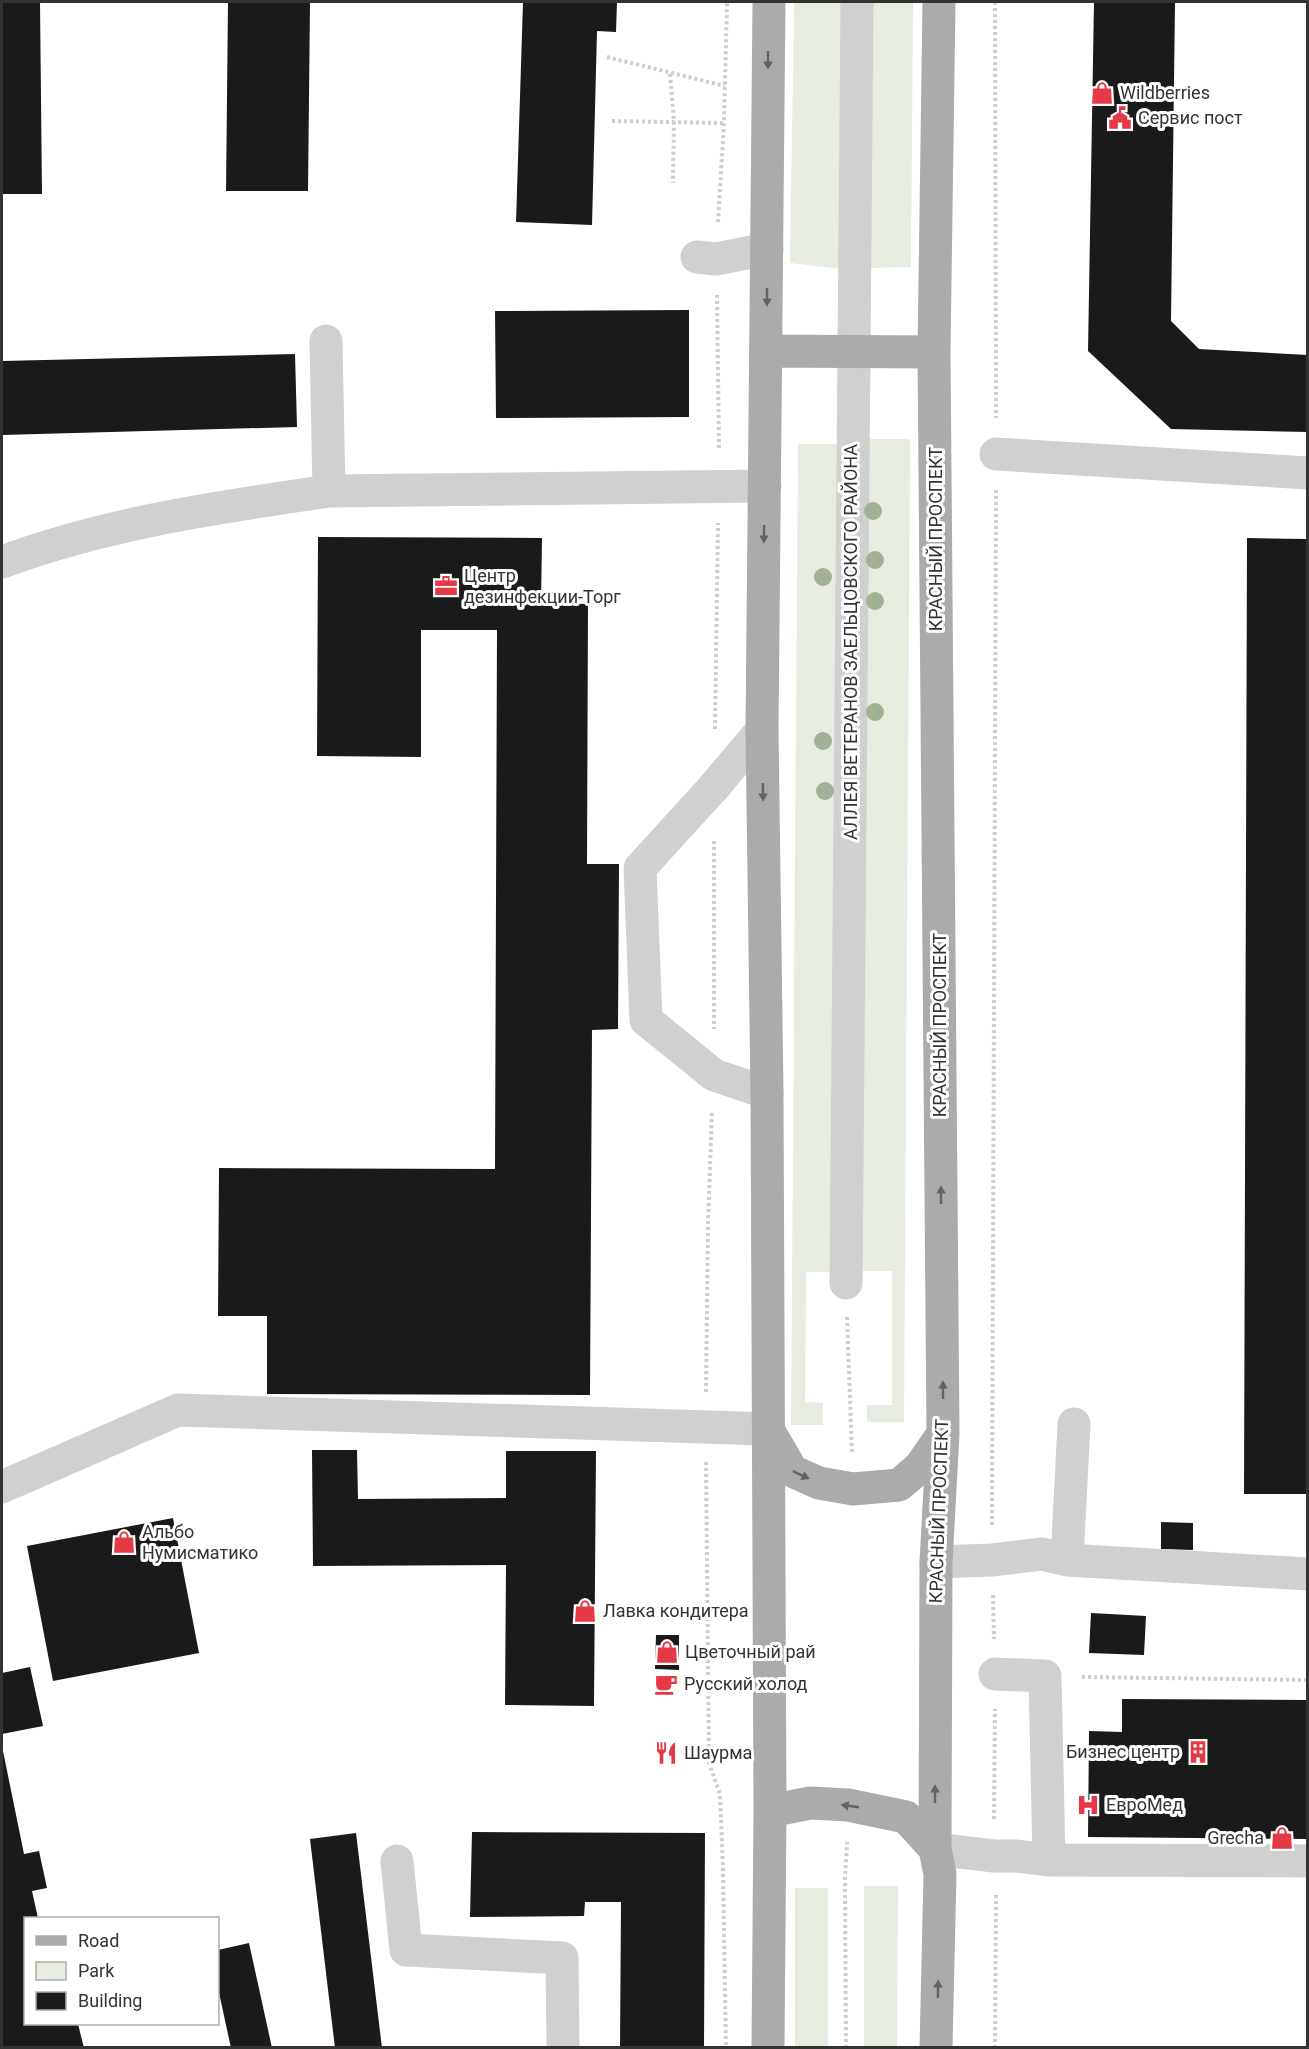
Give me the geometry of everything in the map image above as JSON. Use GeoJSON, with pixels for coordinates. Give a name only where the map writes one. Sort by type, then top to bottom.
{"type":"FeatureCollection","features":[{"type":"Feature","properties":{"kind":"main road"},"geometry":{"type":"LineString","coordinates":[[768,2048],[770,1811],[767,1093],[762,730],[769,2]]}},
{"type":"Feature","properties":{"kind":"main road","name":"КРАСНЫЙ ПРОСПЕКТ"},"geometry":{"type":"LineString","coordinates":[[936,2048],[940,1874],[935,1849],[936,1562],[943,1434],[934,352],[939,2]]}},
{"type":"Feature","properties":{"kind":"main road"},"geometry":{"type":"LineString","coordinates":[[766,351],[934,352]]}},
{"type":"Feature","properties":{"kind":"main road"},"geometry":{"type":"LineString","coordinates":[[768,1429],[792,1471],[819,1484],[853,1489],[899,1485],[920,1467],[943,1434]]}},
{"type":"Feature","properties":{"kind":"main road"},"geometry":{"type":"LineString","coordinates":[[770,1811],[810,1803],[848,1805],[906,1816],[935,1849]]}},
{"type":"Feature","properties":{"kind":"street","name":"АЛЛЕЯ ВЕТЕРАНОВ ЗАЕЛЬЦОВСКОГО РАЙОНА"},"geometry":{"type":"LineString","coordinates":[[846,1283],[857,2]]}},
{"type":"Feature","properties":{"kind":"street"},"geometry":{"type":"LineString","coordinates":[[697,257],[716,259],[767,249]]}},
{"type":"Feature","properties":{"kind":"street"},"geometry":{"type":"LineString","coordinates":[[326,341],[329,491]]}},
{"type":"Feature","properties":{"kind":"street"},"geometry":{"type":"LineString","coordinates":[[996,454],[1308,473]]}},
{"type":"Feature","properties":{"kind":"street"},"geometry":{"type":"LineString","coordinates":[[2,562],[42,547],[198,510],[329,491],[765,486]]}},
{"type":"Feature","properties":{"kind":"street"},"geometry":{"type":"LineString","coordinates":[[762,730],[714,788],[640,868],[646,1020],[714,1075],[767,1093]]}},
{"type":"Feature","properties":{"kind":"street"},"geometry":{"type":"LineString","coordinates":[[2,1487],[178,1410],[768,1429]]}},
{"type":"Feature","properties":{"kind":"street"},"geometry":{"type":"LineString","coordinates":[[1067,1560],[1074,1424]]}},
{"type":"Feature","properties":{"kind":"street"},"geometry":{"type":"LineString","coordinates":[[936,1562],[992,1560],[1042,1554],[1067,1560],[1308,1574]]}},
{"type":"Feature","properties":{"kind":"street"},"geometry":{"type":"LineString","coordinates":[[995,1674],[1045,1676],[1049,1860]]}},
{"type":"Feature","properties":{"kind":"street"},"geometry":{"type":"LineString","coordinates":[[935,1849],[1049,1860],[1308,1861]]}},
{"type":"Feature","properties":{"kind":"street"},"geometry":{"type":"LineString","coordinates":[[398,1861],[406,1950],[562,1958],[563,2048]]}},
{"type":"Feature","properties":{"kind":"path"},"geometry":{"type":"LineString","coordinates":[[995,2],[996,454],[992,1560],[995,1674],[995,2048]]}},
{"type":"Feature","properties":{"kind":"path"},"geometry":{"type":"LineString","coordinates":[[607,57],[725,86]]}},
{"type":"Feature","properties":{"kind":"path"},"geometry":{"type":"LineString","coordinates":[[670,74],[674,121],[673,183]]}},
{"type":"Feature","properties":{"kind":"path"},"geometry":{"type":"LineString","coordinates":[[612,121],[724,123]]}},
{"type":"Feature","properties":{"kind":"path"},"geometry":{"type":"LineString","coordinates":[[846,1283],[853,1489]]}},
{"type":"Feature","properties":{"kind":"path"},"geometry":{"type":"LineString","coordinates":[[1045,1676],[1308,1680]]}},
{"type":"Feature","properties":{"kind":"path"},"geometry":{"type":"LineString","coordinates":[[846,2048],[845,1879],[848,1805]]}},
{"type":"Feature","properties":{"kind":"green space"},"geometry":{"type":"Polygon","coordinates":[[[794,2],[843,2],[842,269],[790,263],[794,2]]]}},
{"type":"Feature","properties":{"kind":"green space"},"geometry":{"type":"Polygon","coordinates":[[[868,2],[913,2],[911,267],[868,268],[868,2]]]}},
{"type":"Feature","properties":{"kind":"green space"},"geometry":{"type":"Polygon","coordinates":[[[867,439],[910,439],[904,1422],[867,1422],[867,1405],[892,1405],[892,1271],[862,1271],[867,439]]]}},
{"type":"Feature","properties":{"kind":"green space"},"geometry":{"type":"Polygon","coordinates":[[[798,444],[842,444],[835,1272],[806,1272],[805,1402],[823,1403],[823,1425],[791,1425],[798,444]]]}},
{"type":"Feature","properties":{"kind":"green space"},"geometry":{"type":"Polygon","coordinates":[[[864,1886],[898,1886],[897,2047],[864,2047],[864,1886]]]}},
{"type":"Feature","properties":{"kind":"green space"},"geometry":{"type":"Polygon","coordinates":[[[795,1888],[828,1888],[828,2047],[795,2047],[795,1888]]]}},
{"type":"Feature","properties":{"kind":"building"},"geometry":{"type":"Polygon","coordinates":[[[2,2],[40,2],[42,194],[2,194],[2,2]]]}},
{"type":"Feature","properties":{"kind":"building"},"geometry":{"type":"Polygon","coordinates":[[[228,2],[310,2],[308,191],[226,191],[228,2]]]}},
{"type":"Feature","properties":{"kind":"building"},"geometry":{"type":"Polygon","coordinates":[[[523,2],[617,2],[616,32],[597,31],[592,225],[516,222],[523,2]]]}},
{"type":"Feature","properties":{"kind":"building"},"geometry":{"type":"Polygon","coordinates":[[[1094,2],[1175,2],[1171,321],[1199,349],[1308,355],[1308,432],[1171,429],[1088,351],[1094,2]]]}},
{"type":"Feature","properties":{"kind":"building"},"geometry":{"type":"Polygon","coordinates":[[[689,310],[689,417],[496,418],[495,311],[689,310]]]}},
{"type":"Feature","properties":{"kind":"building"},"geometry":{"type":"Polygon","coordinates":[[[295,354],[297,427],[2,435],[2,361],[295,354]]]}},
{"type":"Feature","properties":{"kind":"building"},"geometry":{"type":"Polygon","coordinates":[[[318,537],[542,538],[541,603],[588,604],[587,864],[619,864],[618,1029],[592,1030],[590,1395],[267,1394],[267,1316],[218,1316],[219,1168],[495,1169],[497,630],[421,630],[421,757],[317,756],[318,537]]]}},
{"type":"Feature","properties":{"kind":"building"},"geometry":{"type":"Polygon","coordinates":[[[1247,538],[1308,539],[1308,1494],[1244,1494],[1247,538]]]}},
{"type":"Feature","properties":{"kind":"building"},"geometry":{"type":"Polygon","coordinates":[[[312,1450],[357,1450],[358,1499],[506,1498],[506,1451],[596,1451],[594,1706],[505,1705],[506,1565],[313,1566],[312,1450]]]}},
{"type":"Feature","properties":{"kind":"building"},"geometry":{"type":"Polygon","coordinates":[[[173,1518],[199,1653],[53,1681],[27,1546],[173,1518]]]}},
{"type":"Feature","properties":{"kind":"building"},"geometry":{"type":"Polygon","coordinates":[[[1161,1522],[1193,1523],[1193,1550],[1161,1549],[1161,1522]]]}},
{"type":"Feature","properties":{"kind":"building"},"geometry":{"type":"Polygon","coordinates":[[[1091,1613],[1146,1616],[1144,1655],[1089,1653],[1091,1613]]]}},
{"type":"Feature","properties":{"kind":"building","name":"Цветочный рай"},"geometry":{"type":"Polygon","coordinates":[[[656,1635],[679,1635],[679,1670],[655,1669],[656,1635]]]}},
{"type":"Feature","properties":{"kind":"building"},"geometry":{"type":"Polygon","coordinates":[[[30,1667],[43,1726],[2,1734],[2,1673],[30,1667]]]}},
{"type":"Feature","properties":{"kind":"building","name":"Бизнес центр"},"geometry":{"type":"Polygon","coordinates":[[[1122,1699],[1308,1700],[1308,1839],[1088,1837],[1089,1731],[1122,1732],[1122,1699]]]}},
{"type":"Feature","properties":{"kind":"building"},"geometry":{"type":"Polygon","coordinates":[[[3,1751],[24,1854],[39,1851],[47,1888],[32,1891],[38,1917],[24,1917],[24,2025],[78,2025],[84,2048],[2,2048],[3,1751]]]}},
{"type":"Feature","properties":{"kind":"building"},"geometry":{"type":"Polygon","coordinates":[[[472,1832],[705,1833],[704,2048],[620,2048],[621,1902],[585,1902],[584,1916],[470,1917],[472,1832]]]}},
{"type":"Feature","properties":{"kind":"building"},"geometry":{"type":"Polygon","coordinates":[[[356,1833],[382,2048],[335,2048],[310,1839],[356,1833]]]}},
{"type":"Feature","properties":{"kind":"building"},"geometry":{"type":"Polygon","coordinates":[[[249,1943],[272,2048],[231,2048],[219,1993],[219,1950],[249,1943]]]}},
{"type":"Feature","properties":{"kind":"place","name":"Wildberries"},"geometry":{"type":"Point","coordinates":[1102,93]}},
{"type":"Feature","properties":{"kind":"place","name":"Сервис пост"},"geometry":{"type":"Point","coordinates":[1120,118]}},
{"type":"Feature","properties":{"kind":"place","name":"Центр дезинфекции-Торг"},"geometry":{"type":"Point","coordinates":[446,586]}},
{"type":"Feature","properties":{"kind":"place","name":"Альбо Нумисматико"},"geometry":{"type":"Point","coordinates":[124,1542]}},
{"type":"Feature","properties":{"kind":"place","name":"Лавка кондитера"},"geometry":{"type":"Point","coordinates":[585,1611]}},
{"type":"Feature","properties":{"kind":"place","name":"Цветочный рай"},"geometry":{"type":"Point","coordinates":[667,1652]}},
{"type":"Feature","properties":{"kind":"place","name":"Русский холод"},"geometry":{"type":"Point","coordinates":[666,1684]}},
{"type":"Feature","properties":{"kind":"place","name":"Бизнес центр"},"geometry":{"type":"Point","coordinates":[1198,1752]}},
{"type":"Feature","properties":{"kind":"place","name":"Шаурма"},"geometry":{"type":"Point","coordinates":[666,1753]}},
{"type":"Feature","properties":{"kind":"place","name":"ЕвроМед"},"geometry":{"type":"Point","coordinates":[1088,1805]}},
{"type":"Feature","properties":{"kind":"place","name":"Grecha"},"geometry":{"type":"Point","coordinates":[1282,1838]}}]}
